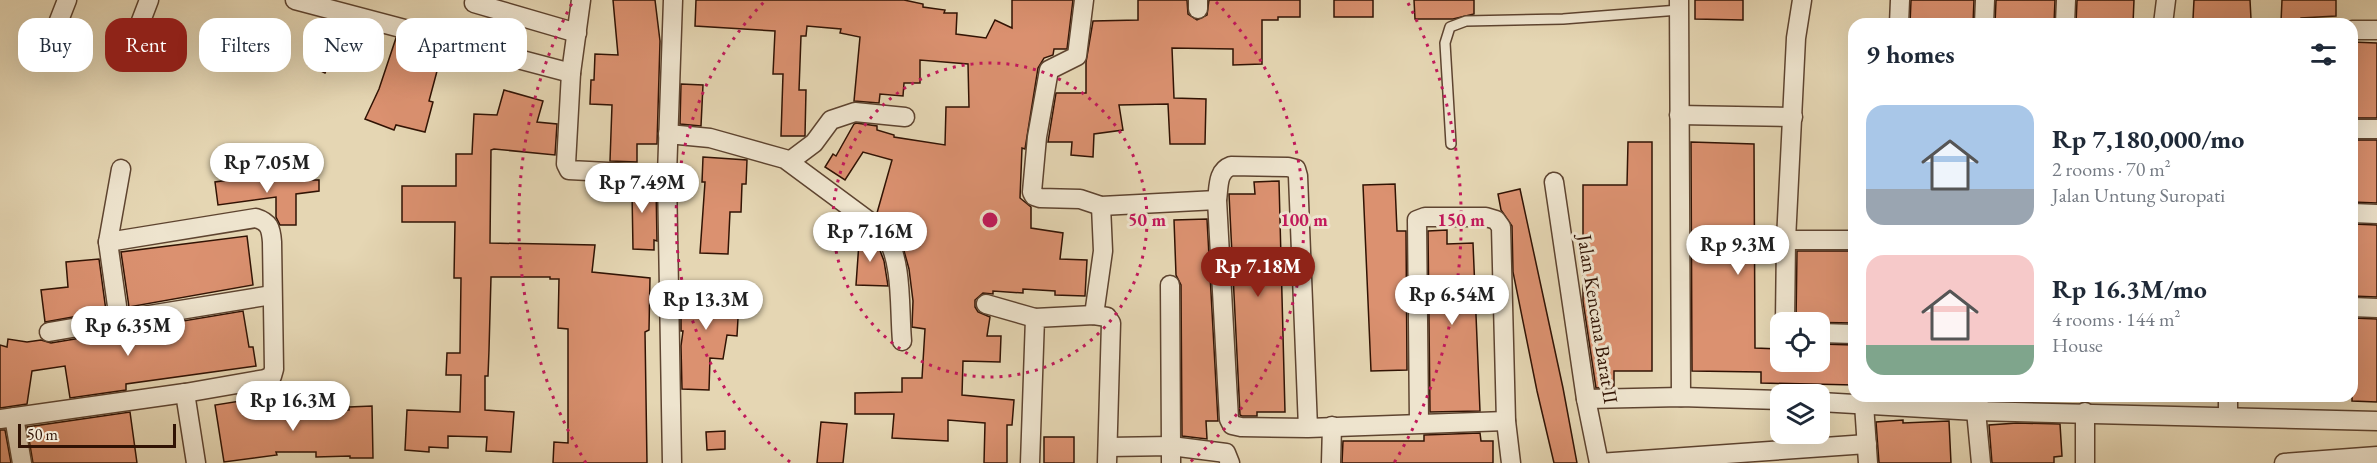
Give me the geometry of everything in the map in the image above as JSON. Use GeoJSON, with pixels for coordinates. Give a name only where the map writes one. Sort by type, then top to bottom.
{"type":"FeatureCollection","features":[{"type":"Feature","properties":{"kind":"street"},"geometry":{"type":"LineString","coordinates":[[60,18],[67,0]]}},
{"type":"Feature","properties":{"kind":"street"},"geometry":{"type":"LineString","coordinates":[[142,18],[149,0]]}},
{"type":"Feature","properties":{"kind":"street"},"geometry":{"type":"LineString","coordinates":[[295,0],[571,73]]}},
{"type":"Feature","properties":{"kind":"street"},"geometry":{"type":"LineString","coordinates":[[581,0],[571,73],[566,164],[569,170],[667,175]]}},
{"type":"Feature","properties":{"kind":"street"},"geometry":{"type":"LineString","coordinates":[[672,463],[667,175],[673,0]]}},
{"type":"Feature","properties":{"kind":"street"},"geometry":{"type":"LineString","coordinates":[[1084,0],[1077,56],[1049,70],[1037,137],[1032,192],[1040,198],[1080,199],[1101,206],[1217,200]]}},
{"type":"Feature","properties":{"kind":"street"},"geometry":{"type":"LineString","coordinates":[[1785,312],[1786,240],[1796,38],[1802,0]]}},
{"type":"Feature","properties":{"kind":"street"},"geometry":{"type":"LineString","coordinates":[[1899,18],[1900,0]]}},
{"type":"Feature","properties":{"kind":"street"},"geometry":{"type":"LineString","coordinates":[[1984,18],[1985,0]]}},
{"type":"Feature","properties":{"kind":"street"},"geometry":{"type":"LineString","coordinates":[[2065,18],[2066,0]]}},
{"type":"Feature","properties":{"kind":"street"},"geometry":{"type":"LineString","coordinates":[[2164,18],[2166,0]]}},
{"type":"Feature","properties":{"kind":"street"},"geometry":{"type":"LineString","coordinates":[[474,3],[577,33]]}},
{"type":"Feature","properties":{"kind":"street"},"geometry":{"type":"LineString","coordinates":[[1679,5],[1681,397]]}},
{"type":"Feature","properties":{"kind":"street"},"geometry":{"type":"LineString","coordinates":[[2358,30],[2377,30]]}},
{"type":"Feature","properties":{"kind":"street"},"geometry":{"type":"LineString","coordinates":[[790,161],[814,142],[831,120],[855,112],[905,117]]}},
{"type":"Feature","properties":{"kind":"street"},"geometry":{"type":"LineString","coordinates":[[1679,115],[1793,117]]}},
{"type":"Feature","properties":{"kind":"street"},"geometry":{"type":"LineString","coordinates":[[2358,129],[2377,129]]}},
{"type":"Feature","properties":{"kind":"street"},"geometry":{"type":"LineString","coordinates":[[668,134],[710,138],[790,161],[824,189],[885,232],[896,270],[902,341]]}},
{"type":"Feature","properties":{"kind":"street"},"geometry":{"type":"LineString","coordinates":[[1308,428],[1296,169],[1231,166],[1221,173],[1217,200],[1229,419],[1232,425],[1308,428],[1419,422],[1506,421]]}},
{"type":"Feature","properties":{"kind":"street"},"geometry":{"type":"LineString","coordinates":[[119,321],[108,242],[122,169]]}},
{"type":"Feature","properties":{"kind":"street","name":"Jalan Kencana Barat II"},"geometry":{"type":"LineString","coordinates":[[1554,182],[1586,399],[1599,463]]}},
{"type":"Feature","properties":{"kind":"street"},"geometry":{"type":"LineString","coordinates":[[1094,315],[1103,251],[1101,206]]}},
{"type":"Feature","properties":{"kind":"street"},"geometry":{"type":"LineString","coordinates":[[2358,213],[2377,214]]}},
{"type":"Feature","properties":{"kind":"street"},"geometry":{"type":"LineString","coordinates":[[1419,422],[1417,220],[1425,217],[1486,217],[1496,220],[1501,227],[1506,421],[1511,463]]}},
{"type":"Feature","properties":{"kind":"street"},"geometry":{"type":"LineString","coordinates":[[22,463],[5,416],[185,393],[272,376],[274,369],[272,242],[270,226],[266,221],[256,218],[108,242]]}},
{"type":"Feature","properties":{"kind":"street"},"geometry":{"type":"LineString","coordinates":[[1786,240],[1848,240]]}},
{"type":"Feature","properties":{"kind":"street"},"geometry":{"type":"LineString","coordinates":[[1170,285],[1171,454]]}},
{"type":"Feature","properties":{"kind":"street"},"geometry":{"type":"LineString","coordinates":[[49,332],[272,295]]}},
{"type":"Feature","properties":{"kind":"street"},"geometry":{"type":"LineString","coordinates":[[986,304],[1035,318],[1094,315],[1107,317],[1111,323],[1107,455],[1227,453],[1230,463]]}},
{"type":"Feature","properties":{"kind":"street"},"geometry":{"type":"LineString","coordinates":[[2358,307],[2377,308]]}},
{"type":"Feature","properties":{"kind":"street"},"geometry":{"type":"LineString","coordinates":[[1030,463],[1035,318]]}},
{"type":"Feature","properties":{"kind":"street"},"geometry":{"type":"LineString","coordinates":[[1830,333],[1848,334]]}},
{"type":"Feature","properties":{"kind":"street"},"geometry":{"type":"LineString","coordinates":[[185,393],[196,463]]}},
{"type":"Feature","properties":{"kind":"street"},"geometry":{"type":"LineString","coordinates":[[1586,399],[1681,397],[1770,400]]}},
{"type":"Feature","properties":{"kind":"street"},"geometry":{"type":"LineString","coordinates":[[1830,402],[1978,404],[2085,412],[2377,421]]}},
{"type":"Feature","properties":{"kind":"street"},"geometry":{"type":"LineString","coordinates":[[2228,402],[2228,416]]}},
{"type":"Feature","properties":{"kind":"street"},"geometry":{"type":"LineString","coordinates":[[1864,404],[1868,463]]}},
{"type":"Feature","properties":{"kind":"street"},"geometry":{"type":"LineString","coordinates":[[1978,404],[1981,463]]}},
{"type":"Feature","properties":{"kind":"street"},"geometry":{"type":"LineString","coordinates":[[2085,412],[2085,463]]}},
{"type":"Feature","properties":{"kind":"street"},"geometry":{"type":"LineString","coordinates":[[1331,463],[1332,426]]}},
{"type":"Feature","properties":{"kind":"street"},"geometry":{"type":"LineString","coordinates":[[1599,463],[1867,444]]}},
{"type":"Feature","properties":{"kind":"street"},"geometry":{"type":"LineString","coordinates":[[2284,463],[2371,459]]}},
{"type":"Feature","properties":{"kind":"lane"},"geometry":{"type":"LineString","coordinates":[[1451,144],[1444,43],[1450,27],[1466,21],[1563,19],[1679,5]]}},
{"type":"Feature","properties":{"kind":"building"},"geometry":{"type":"Polygon","coordinates":[[[613,0],[655,0],[660,41],[657,144],[637,144],[637,162],[610,161],[612,105],[590,104],[595,54],[618,55],[613,0]]]}},
{"type":"Feature","properties":{"kind":"building"},"geometry":{"type":"Polygon","coordinates":[[[696,0],[904,0],[923,4],[923,7],[945,10],[944,13],[957,13],[956,34],[986,38],[995,20],[1012,28],[1012,0],[1073,0],[1067,49],[1054,49],[1053,55],[1044,58],[1038,68],[1025,149],[1022,148],[1020,198],[1031,207],[1031,228],[1063,233],[1060,259],[1087,260],[1085,296],[1055,295],[1055,291],[1023,289],[1023,293],[993,291],[993,294],[983,293],[975,300],[975,307],[978,312],[990,317],[987,336],[1001,336],[1000,362],[963,361],[962,395],[1014,400],[1012,425],[1007,425],[1007,463],[984,463],[985,423],[948,420],[948,441],[892,438],[894,414],[855,414],[855,393],[902,392],[902,378],[922,378],[925,329],[912,327],[913,301],[909,269],[901,240],[892,224],[877,213],[892,160],[863,152],[845,180],[825,167],[833,154],[836,156],[856,123],[877,126],[877,130],[894,135],[894,137],[945,145],[946,107],[969,107],[968,64],[920,60],[920,83],[904,83],[903,96],[880,94],[879,103],[854,101],[860,37],[840,33],[841,29],[807,26],[806,36],[801,36],[799,90],[806,90],[805,136],[781,136],[783,74],[773,74],[775,31],[695,26],[696,0]]]}},
{"type":"Feature","properties":{"kind":"building"},"geometry":{"type":"Polygon","coordinates":[[[1138,0],[1187,0],[1188,14],[1197,20],[1207,15],[1209,0],[1300,0],[1300,17],[1262,20],[1262,64],[1233,65],[1233,49],[1172,48],[1174,98],[1206,99],[1205,144],[1170,144],[1168,104],[1119,105],[1123,130],[1094,134],[1093,157],[1071,155],[1072,142],[1048,142],[1056,93],[1086,93],[1086,62],[1093,21],[1138,20],[1138,0]]]}},
{"type":"Feature","properties":{"kind":"building"},"geometry":{"type":"Polygon","coordinates":[[[1334,0],[1373,0],[1373,17],[1334,17],[1334,0]]]}},
{"type":"Feature","properties":{"kind":"building"},"geometry":{"type":"Polygon","coordinates":[[[1414,0],[1474,0],[1474,14],[1453,19],[1415,19],[1414,0]]]}},
{"type":"Feature","properties":{"kind":"building"},"geometry":{"type":"Polygon","coordinates":[[[1695,0],[1743,0],[1743,20],[1695,19],[1695,0]]]}},
{"type":"Feature","properties":{"kind":"building"},"geometry":{"type":"Polygon","coordinates":[[[1911,0],[1974,0],[1973,18],[1910,18],[1911,0]]]}},
{"type":"Feature","properties":{"kind":"building"},"geometry":{"type":"Polygon","coordinates":[[[1996,0],[2055,0],[2054,18],[1995,18],[1996,0]]]}},
{"type":"Feature","properties":{"kind":"building"},"geometry":{"type":"Polygon","coordinates":[[[2077,0],[2134,0],[2133,18],[2076,18],[2077,0]]]}},
{"type":"Feature","properties":{"kind":"building"},"geometry":{"type":"Polygon","coordinates":[[[2194,0],[2250,0],[2251,18],[2193,18],[2194,0]]]}},
{"type":"Feature","properties":{"kind":"building"},"geometry":{"type":"Polygon","coordinates":[[[2282,0],[2336,0],[2336,16],[2281,18],[2282,0]]]}},
{"type":"Feature","properties":{"kind":"building"},"geometry":{"type":"Polygon","coordinates":[[[396,38],[396,72],[437,72],[429,101],[433,102],[425,132],[396,125],[394,130],[365,119],[379,89],[396,38]]]}},
{"type":"Feature","properties":{"kind":"building"},"geometry":{"type":"Polygon","coordinates":[[[2358,42],[2377,43],[2377,118],[2358,118],[2358,42]]]}},
{"type":"Feature","properties":{"kind":"building"},"geometry":{"type":"Polygon","coordinates":[[[681,84],[703,85],[701,126],[680,124],[681,84]]]}},
{"type":"Feature","properties":{"kind":"building"},"geometry":{"type":"Polygon","coordinates":[[[504,90],[543,101],[537,122],[557,124],[555,155],[491,150],[490,243],[595,245],[592,272],[650,278],[649,330],[645,332],[647,463],[553,463],[554,442],[568,443],[568,329],[558,328],[559,279],[550,279],[550,277],[491,277],[485,410],[514,412],[511,452],[486,451],[487,437],[448,436],[448,448],[429,447],[429,452],[405,450],[407,410],[460,412],[461,375],[446,375],[447,353],[460,353],[461,278],[454,278],[455,222],[402,222],[402,186],[456,186],[456,154],[472,154],[474,114],[497,115],[504,90]]]}},
{"type":"Feature","properties":{"kind":"building"},"geometry":{"type":"Polygon","coordinates":[[[2358,140],[2377,140],[2377,203],[2358,202],[2358,140]]]}},
{"type":"Feature","properties":{"kind":"building"},"geometry":{"type":"Polygon","coordinates":[[[1628,142],[1652,142],[1652,371],[1614,371],[1614,387],[1596,388],[1583,301],[1583,185],[1627,185],[1628,142]]]}},
{"type":"Feature","properties":{"kind":"building"},"geometry":{"type":"Polygon","coordinates":[[[1691,142],[1754,144],[1755,348],[1770,349],[1770,372],[1830,372],[1830,344],[1848,345],[1848,385],[1761,383],[1761,372],[1692,371],[1691,142]]]}},
{"type":"Feature","properties":{"kind":"building"},"geometry":{"type":"Polygon","coordinates":[[[703,157],[747,160],[746,184],[742,184],[741,212],[730,212],[728,254],[700,253],[705,182],[702,182],[703,157]]]}},
{"type":"Feature","properties":{"kind":"building"},"geometry":{"type":"Polygon","coordinates":[[[264,175],[265,180],[319,180],[319,191],[296,194],[296,225],[280,225],[276,217],[276,197],[218,205],[215,182],[264,175]]]}},
{"type":"Feature","properties":{"kind":"building"},"geometry":{"type":"Polygon","coordinates":[[[1279,181],[1285,412],[1257,412],[1257,416],[1242,416],[1240,415],[1229,194],[1255,194],[1254,182],[1279,181]]]}},
{"type":"Feature","properties":{"kind":"building"},"geometry":{"type":"Polygon","coordinates":[[[610,183],[656,186],[657,241],[654,240],[654,250],[633,249],[632,191],[610,191],[610,183]]]}},
{"type":"Feature","properties":{"kind":"building"},"geometry":{"type":"Polygon","coordinates":[[[1395,184],[1397,231],[1406,231],[1407,370],[1371,371],[1363,185],[1395,184]]]}},
{"type":"Feature","properties":{"kind":"building"},"geometry":{"type":"Polygon","coordinates":[[[1520,189],[1577,463],[1554,463],[1537,391],[1513,272],[1512,226],[1501,210],[1498,194],[1520,189]]]}},
{"type":"Feature","properties":{"kind":"building"},"geometry":{"type":"Polygon","coordinates":[[[1207,219],[1218,421],[1206,421],[1207,439],[1182,436],[1181,285],[1176,275],[1174,220],[1207,219]]]}},
{"type":"Feature","properties":{"kind":"building"},"geometry":{"type":"Polygon","coordinates":[[[2358,224],[2377,225],[2377,297],[2358,296],[2358,224]]]}},
{"type":"Feature","properties":{"kind":"building"},"geometry":{"type":"Polygon","coordinates":[[[860,228],[876,240],[884,261],[888,286],[856,285],[860,228]]]}},
{"type":"Feature","properties":{"kind":"building"},"geometry":{"type":"Polygon","coordinates":[[[1447,230],[1447,244],[1473,243],[1480,411],[1430,412],[1428,231],[1447,230]]]}},
{"type":"Feature","properties":{"kind":"building"},"geometry":{"type":"Polygon","coordinates":[[[247,236],[253,285],[129,307],[121,252],[247,236]]]}},
{"type":"Feature","properties":{"kind":"building"},"geometry":{"type":"Polygon","coordinates":[[[1797,251],[1848,251],[1848,323],[1830,323],[1830,312],[1796,312],[1797,251]]]}},
{"type":"Feature","properties":{"kind":"building"},"geometry":{"type":"Polygon","coordinates":[[[99,259],[106,311],[45,322],[41,290],[68,287],[66,262],[99,259]]]}},
{"type":"Feature","properties":{"kind":"building"},"geometry":{"type":"Polygon","coordinates":[[[690,283],[738,289],[735,317],[738,318],[737,336],[727,335],[723,359],[710,358],[709,390],[682,389],[681,307],[687,308],[690,283]]]}},
{"type":"Feature","properties":{"kind":"building"},"geometry":{"type":"Polygon","coordinates":[[[243,311],[249,347],[253,347],[256,366],[126,384],[126,390],[70,398],[65,366],[32,371],[27,404],[0,408],[0,345],[7,347],[8,339],[27,342],[41,340],[51,343],[243,311]]]}},
{"type":"Feature","properties":{"kind":"building"},"geometry":{"type":"Polygon","coordinates":[[[2358,318],[2377,319],[2377,402],[2358,401],[2358,318]]]}},
{"type":"Feature","properties":{"kind":"building"},"geometry":{"type":"Polygon","coordinates":[[[265,397],[267,414],[314,414],[314,412],[349,410],[349,407],[372,406],[373,458],[316,457],[316,452],[276,452],[277,455],[224,462],[215,405],[265,397]]]}},
{"type":"Feature","properties":{"kind":"building"},"geometry":{"type":"Polygon","coordinates":[[[130,412],[137,463],[33,463],[27,427],[130,412]]]}},
{"type":"Feature","properties":{"kind":"building"},"geometry":{"type":"Polygon","coordinates":[[[1903,420],[1903,423],[1949,421],[1951,463],[1879,463],[1876,422],[1903,420]]]}},
{"type":"Feature","properties":{"kind":"building"},"geometry":{"type":"Polygon","coordinates":[[[821,422],[847,424],[843,463],[817,463],[821,422]]]}},
{"type":"Feature","properties":{"kind":"building"},"geometry":{"type":"Polygon","coordinates":[[[2060,424],[2062,456],[2054,457],[2054,463],[1992,463],[1989,425],[2060,424]]]}},
{"type":"Feature","properties":{"kind":"building"},"geometry":{"type":"Polygon","coordinates":[[[0,430],[5,430],[11,463],[0,463],[0,430]]]}},
{"type":"Feature","properties":{"kind":"building"},"geometry":{"type":"Polygon","coordinates":[[[725,431],[725,449],[707,450],[706,432],[725,431]]]}},
{"type":"Feature","properties":{"kind":"building"},"geometry":{"type":"Polygon","coordinates":[[[1480,433],[1481,441],[1493,441],[1493,463],[1342,463],[1343,441],[1424,441],[1424,435],[1480,433]]]}},
{"type":"Feature","properties":{"kind":"building"},"geometry":{"type":"Polygon","coordinates":[[[1044,437],[1074,437],[1074,463],[1044,463],[1044,437]]]}}]}
